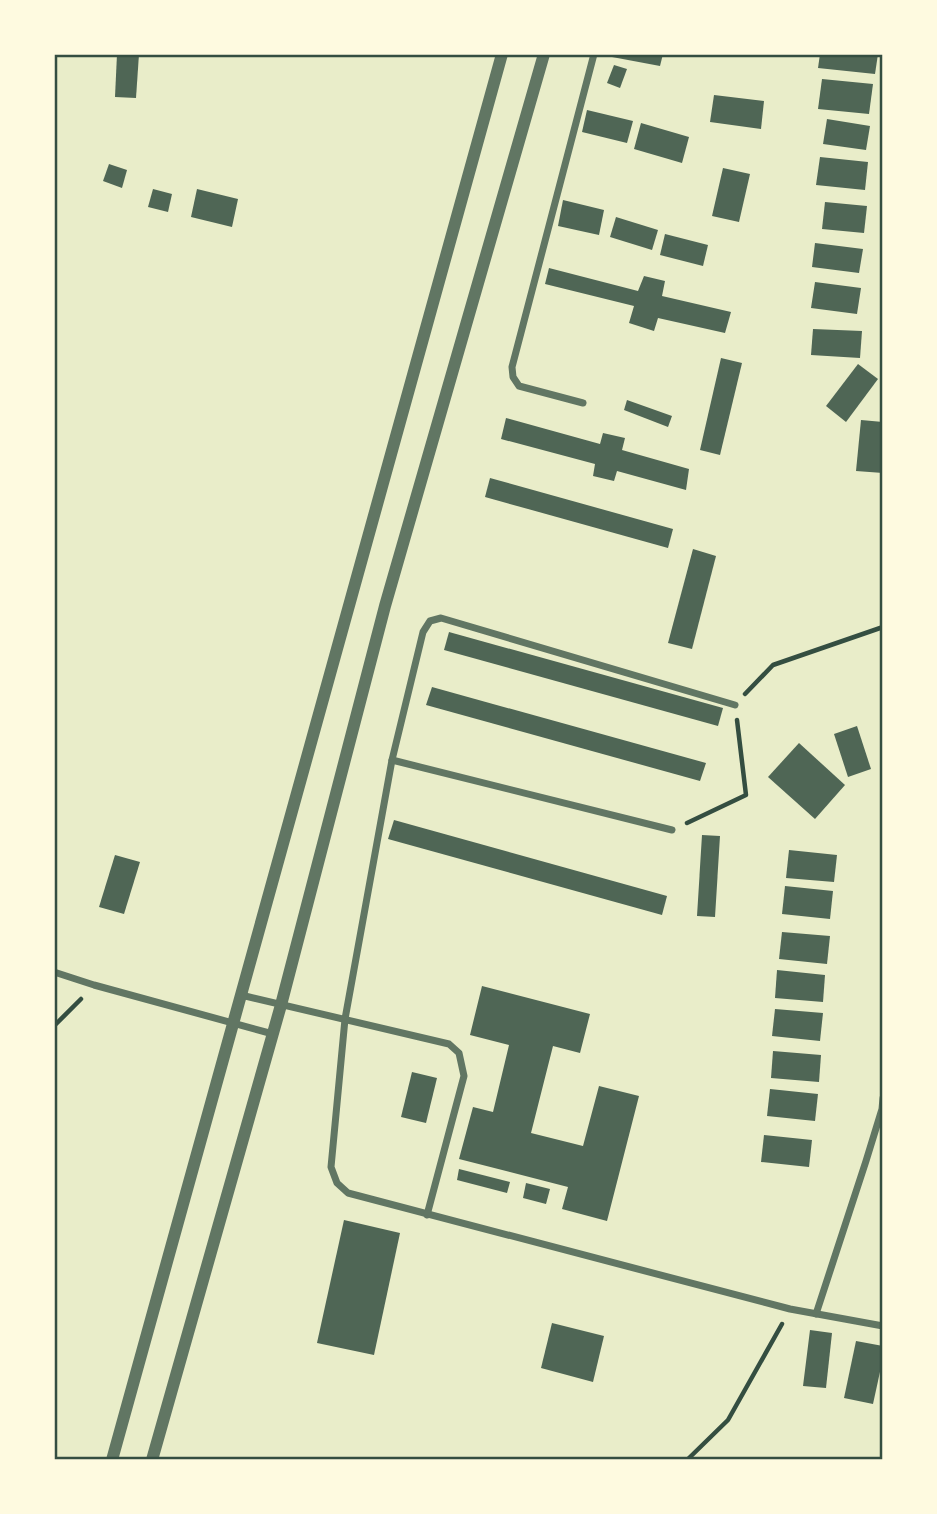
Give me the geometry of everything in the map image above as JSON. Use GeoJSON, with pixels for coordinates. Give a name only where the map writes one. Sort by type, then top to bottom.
{"type":"FeatureCollection","features":[{"type":"Feature","properties":{"kind":"street"},"geometry":{"type":"LineString","coordinates":[[112,1460],[502,54]]}},
{"type":"Feature","properties":{"kind":"street"},"geometry":{"type":"LineString","coordinates":[[152,1460],[281,1005],[385,606],[544,54]]}},
{"type":"Feature","properties":{"kind":"street"},"geometry":{"type":"LineString","coordinates":[[583,403],[519,386],[513,377],[512,368],[594,54]]}},
{"type":"Feature","properties":{"kind":"street"},"geometry":{"type":"LineString","coordinates":[[735,705],[441,618],[430,621],[423,632],[392,760],[345,1019],[331,1167],[337,1182],[348,1193],[790,1309],[883,1326]]}},
{"type":"Feature","properties":{"kind":"street"},"geometry":{"type":"LineString","coordinates":[[392,760],[672,830]]}},
{"type":"Feature","properties":{"kind":"street"},"geometry":{"type":"LineString","coordinates":[[54,972],[273,1034]]}},
{"type":"Feature","properties":{"kind":"street"},"geometry":{"type":"LineString","coordinates":[[241,995],[449,1044],[459,1052],[464,1076],[427,1215]]}},
{"type":"Feature","properties":{"kind":"street"},"geometry":{"type":"LineString","coordinates":[[816,1314],[866,1161],[883,1098]]}},
{"type":"Feature","properties":{"kind":"path"},"geometry":{"type":"LineString","coordinates":[[672,830],[746,795],[735,705],[773,665],[883,627]]}},
{"type":"Feature","properties":{"kind":"path"},"geometry":{"type":"LineString","coordinates":[[54,1027],[94,985]]}},
{"type":"Feature","properties":{"kind":"path"},"geometry":{"type":"LineString","coordinates":[[687,1460],[728,1420],[790,1309]]}},
{"type":"Feature","properties":{"kind":"building"},"geometry":{"type":"Polygon","coordinates":[[[117,54],[139,54],[136,98],[115,97],[117,54]]]}},
{"type":"Feature","properties":{"kind":"building"},"geometry":{"type":"Polygon","coordinates":[[[613,54],[663,54],[660,66],[612,57],[613,54]]]}},
{"type":"Feature","properties":{"kind":"building"},"geometry":{"type":"Polygon","coordinates":[[[820,54],[878,54],[875,74],[818,68],[820,54]]]}},
{"type":"Feature","properties":{"kind":"building"},"geometry":{"type":"Polygon","coordinates":[[[614,65],[627,69],[620,88],[607,83],[614,65]]]}},
{"type":"Feature","properties":{"kind":"building"},"geometry":{"type":"Polygon","coordinates":[[[822,79],[873,84],[869,114],[818,109],[822,79]]]}},
{"type":"Feature","properties":{"kind":"building"},"geometry":{"type":"Polygon","coordinates":[[[714,95],[764,101],[761,129],[710,122],[714,95]]]}},
{"type":"Feature","properties":{"kind":"building"},"geometry":{"type":"Polygon","coordinates":[[[587,110],[633,121],[627,143],[582,132],[587,110]]]}},
{"type":"Feature","properties":{"kind":"building"},"geometry":{"type":"Polygon","coordinates":[[[827,119],[870,126],[866,150],[823,144],[827,119]]]}},
{"type":"Feature","properties":{"kind":"building"},"geometry":{"type":"Polygon","coordinates":[[[641,123],[689,137],[682,163],[634,149],[641,123]]]}},
{"type":"Feature","properties":{"kind":"building"},"geometry":{"type":"Polygon","coordinates":[[[820,157],[868,162],[865,190],[816,185],[820,157]]]}},
{"type":"Feature","properties":{"kind":"building"},"geometry":{"type":"Polygon","coordinates":[[[109,164],[127,170],[122,188],[103,181],[109,164]]]}},
{"type":"Feature","properties":{"kind":"building"},"geometry":{"type":"Polygon","coordinates":[[[723,168],[750,174],[739,222],[712,216],[723,168]]]}},
{"type":"Feature","properties":{"kind":"building"},"geometry":{"type":"Polygon","coordinates":[[[153,189],[172,194],[168,212],[148,207],[153,189]]]}},
{"type":"Feature","properties":{"kind":"building"},"geometry":{"type":"Polygon","coordinates":[[[197,189],[238,199],[232,227],[191,217],[197,189]]]}},
{"type":"Feature","properties":{"kind":"building"},"geometry":{"type":"Polygon","coordinates":[[[563,200],[604,210],[599,235],[558,226],[563,200]]]}},
{"type":"Feature","properties":{"kind":"building"},"geometry":{"type":"Polygon","coordinates":[[[825,202],[867,206],[864,233],[822,229],[825,202]]]}},
{"type":"Feature","properties":{"kind":"building"},"geometry":{"type":"Polygon","coordinates":[[[616,217],[658,230],[652,250],[610,237],[616,217]]]}},
{"type":"Feature","properties":{"kind":"building"},"geometry":{"type":"Polygon","coordinates":[[[665,234],[708,245],[703,266],[660,255],[665,234]]]}},
{"type":"Feature","properties":{"kind":"building"},"geometry":{"type":"Polygon","coordinates":[[[815,243],[863,249],[859,273],[812,267],[815,243]]]}},
{"type":"Feature","properties":{"kind":"building"},"geometry":{"type":"Polygon","coordinates":[[[549,268],[638,291],[644,276],[665,281],[662,296],[731,312],[725,333],[658,318],[654,331],[629,323],[634,306],[545,284],[549,268]]]}},
{"type":"Feature","properties":{"kind":"building"},"geometry":{"type":"Polygon","coordinates":[[[815,282],[861,288],[857,314],[811,308],[815,282]]]}},
{"type":"Feature","properties":{"kind":"building"},"geometry":{"type":"Polygon","coordinates":[[[813,329],[862,331],[860,358],[811,355],[813,329]]]}},
{"type":"Feature","properties":{"kind":"building"},"geometry":{"type":"Polygon","coordinates":[[[721,358],[742,363],[720,455],[700,450],[721,358]]]}},
{"type":"Feature","properties":{"kind":"building"},"geometry":{"type":"Polygon","coordinates":[[[858,364],[878,379],[846,422],[826,406],[858,364]]]}},
{"type":"Feature","properties":{"kind":"building"},"geometry":{"type":"Polygon","coordinates":[[[627,400],[672,416],[668,427],[624,410],[627,400]]]}},
{"type":"Feature","properties":{"kind":"building"},"geometry":{"type":"Polygon","coordinates":[[[506,418],[600,444],[603,433],[625,438],[622,450],[689,469],[686,490],[617,471],[614,481],[593,476],[595,464],[501,439],[506,418]]]}},
{"type":"Feature","properties":{"kind":"building"},"geometry":{"type":"Polygon","coordinates":[[[861,420],[883,422],[883,473],[856,471],[861,420]]]}},
{"type":"Feature","properties":{"kind":"building"},"geometry":{"type":"Polygon","coordinates":[[[490,478],[673,529],[668,548],[485,497],[490,478]]]}},
{"type":"Feature","properties":{"kind":"building"},"geometry":{"type":"Polygon","coordinates":[[[693,549],[716,556],[692,649],[668,643],[693,549]]]}},
{"type":"Feature","properties":{"kind":"building"},"geometry":{"type":"Polygon","coordinates":[[[449,632],[723,708],[718,726],[444,650],[449,632]]]}},
{"type":"Feature","properties":{"kind":"building"},"geometry":{"type":"Polygon","coordinates":[[[432,687],[706,763],[700,781],[426,705],[432,687]]]}},
{"type":"Feature","properties":{"kind":"building"},"geometry":{"type":"Polygon","coordinates":[[[857,726],[871,769],[848,777],[834,734],[857,726]]]}},
{"type":"Feature","properties":{"kind":"building"},"geometry":{"type":"Polygon","coordinates":[[[799,743],[845,785],[815,819],[768,777],[799,743]]]}},
{"type":"Feature","properties":{"kind":"building"},"geometry":{"type":"Polygon","coordinates":[[[394,820],[667,896],[662,915],[388,839],[394,820]]]}},
{"type":"Feature","properties":{"kind":"building"},"geometry":{"type":"Polygon","coordinates":[[[702,835],[720,836],[715,917],[697,916],[702,835]]]}},
{"type":"Feature","properties":{"kind":"building"},"geometry":{"type":"Polygon","coordinates":[[[789,850],[837,855],[834,882],[786,878],[789,850]]]}},
{"type":"Feature","properties":{"kind":"building"},"geometry":{"type":"Polygon","coordinates":[[[115,855],[140,862],[124,914],[99,907],[115,855]]]}},
{"type":"Feature","properties":{"kind":"building"},"geometry":{"type":"Polygon","coordinates":[[[785,886],[833,891],[830,919],[782,914],[785,886]]]}},
{"type":"Feature","properties":{"kind":"building"},"geometry":{"type":"Polygon","coordinates":[[[782,932],[830,936],[827,964],[779,959],[782,932]]]}},
{"type":"Feature","properties":{"kind":"building"},"geometry":{"type":"Polygon","coordinates":[[[777,970],[825,975],[823,1002],[775,998],[777,970]]]}},
{"type":"Feature","properties":{"kind":"building"},"geometry":{"type":"Polygon","coordinates":[[[482,986],[590,1014],[580,1053],[553,1046],[531,1133],[583,1146],[599,1086],[639,1096],[607,1221],[562,1209],[568,1187],[459,1159],[473,1107],[493,1112],[509,1045],[470,1035],[482,986]]]}},
{"type":"Feature","properties":{"kind":"building"},"geometry":{"type":"Polygon","coordinates":[[[775,1009],[823,1013],[820,1041],[772,1036],[775,1009]]]}},
{"type":"Feature","properties":{"kind":"building"},"geometry":{"type":"Polygon","coordinates":[[[773,1051],[821,1055],[819,1082],[771,1078],[773,1051]]]}},
{"type":"Feature","properties":{"kind":"building"},"geometry":{"type":"Polygon","coordinates":[[[412,1072],[437,1078],[426,1123],[401,1117],[412,1072]]]}},
{"type":"Feature","properties":{"kind":"building"},"geometry":{"type":"Polygon","coordinates":[[[770,1089],[818,1094],[815,1121],[767,1116],[770,1089]]]}},
{"type":"Feature","properties":{"kind":"building"},"geometry":{"type":"Polygon","coordinates":[[[764,1135],[812,1140],[809,1167],[761,1162],[764,1135]]]}},
{"type":"Feature","properties":{"kind":"building"},"geometry":{"type":"Polygon","coordinates":[[[459,1169],[510,1182],[507,1193],[457,1180],[459,1169]]]}},
{"type":"Feature","properties":{"kind":"building"},"geometry":{"type":"Polygon","coordinates":[[[526,1183],[550,1189],[546,1204],[523,1198],[526,1183]]]}},
{"type":"Feature","properties":{"kind":"building"},"geometry":{"type":"Polygon","coordinates":[[[344,1220],[400,1233],[374,1355],[317,1343],[344,1220]]]}},
{"type":"Feature","properties":{"kind":"building"},"geometry":{"type":"Polygon","coordinates":[[[552,1323],[604,1336],[593,1382],[541,1368],[552,1323]]]}},
{"type":"Feature","properties":{"kind":"building"},"geometry":{"type":"Polygon","coordinates":[[[810,1330],[832,1333],[826,1388],[803,1386],[810,1330]]]}},
{"type":"Feature","properties":{"kind":"building"},"geometry":{"type":"Polygon","coordinates":[[[856,1341],[883,1346],[873,1404],[844,1398],[856,1341]]]}}]}
